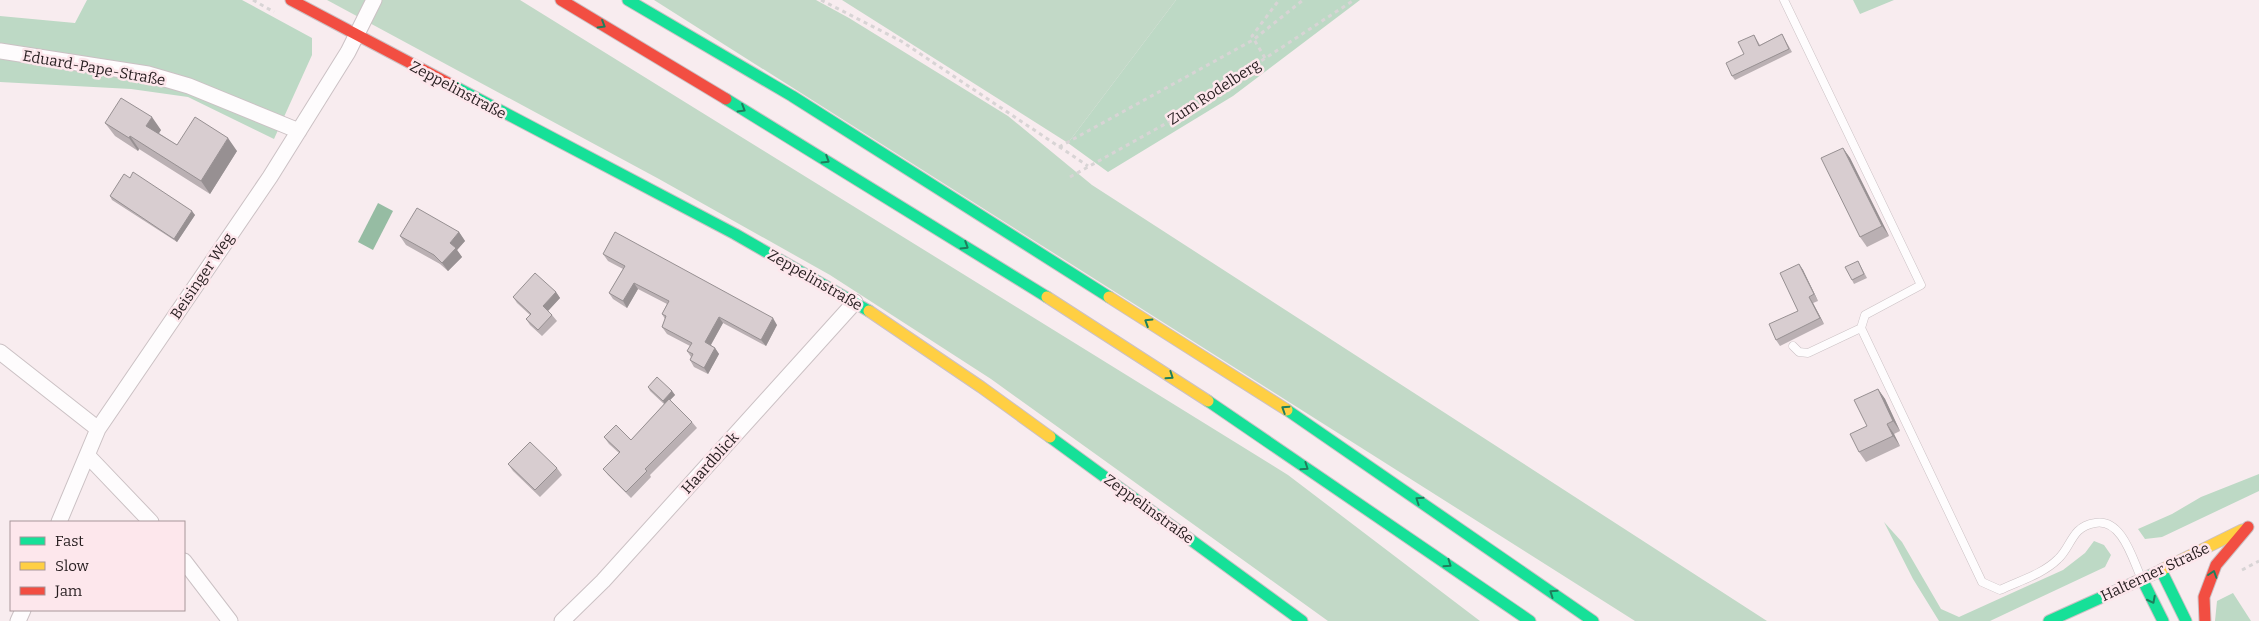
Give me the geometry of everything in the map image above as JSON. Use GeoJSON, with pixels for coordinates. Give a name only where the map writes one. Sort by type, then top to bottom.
{"type":"FeatureCollection","features":[{"type":"Feature","properties":{"kind":"main road","name":"Zeppelinstraße"},"geometry":{"type":"LineString","coordinates":[[291,0],[735,234],[855,302],[981,387],[1302,621]]}},
{"type":"Feature","properties":{"kind":"main road"},"geometry":{"type":"LineString","coordinates":[[561,0],[785,134],[1086,320],[1272,444],[1530,621]]}},
{"type":"Feature","properties":{"kind":"main road"},"geometry":{"type":"LineString","coordinates":[[628,0],[792,96],[1290,412],[1593,621]]}},
{"type":"Feature","properties":{"kind":"main road","name":"Halterner Straße"},"geometry":{"type":"LineString","coordinates":[[2049,621],[2161,570],[2259,521]]}},
{"type":"Feature","properties":{"kind":"main road"},"geometry":{"type":"LineString","coordinates":[[2205,621],[2204,598],[2216,565],[2248,527]]}},
{"type":"Feature","properties":{"kind":"main road"},"geometry":{"type":"LineString","coordinates":[[2161,570],[2186,621]]}},
{"type":"Feature","properties":{"kind":"main road"},"geometry":{"type":"LineString","coordinates":[[2142,579],[2163,621]]}},
{"type":"Feature","properties":{"kind":"street","name":"Beisinger Weg"},"geometry":{"type":"LineString","coordinates":[[59,521],[98,429],[270,177],[357,36],[374,0]]}},
{"type":"Feature","properties":{"kind":"street","name":"Eduard-Pape-Straße"},"geometry":{"type":"LineString","coordinates":[[0,51],[148,74],[189,86],[299,131]]}},
{"type":"Feature","properties":{"kind":"street","name":"Haardblick"},"geometry":{"type":"LineString","coordinates":[[562,621],[603,581],[855,302]]}},
{"type":"Feature","properties":{"kind":"street"},"geometry":{"type":"LineString","coordinates":[[0,352],[98,429]]}},
{"type":"Feature","properties":{"kind":"street"},"geometry":{"type":"LineString","coordinates":[[88,456],[151,521]]}},
{"type":"Feature","properties":{"kind":"street"},"geometry":{"type":"LineString","coordinates":[[185,562],[230,621]]}},
{"type":"Feature","properties":{"kind":"lane"},"geometry":{"type":"LineString","coordinates":[[1784,0],[1921,285],[1865,315],[1861,328],[1982,582],[2000,590],[2039,572],[2057,560],[2069,546],[2078,531],[2087,524],[2099,522],[2110,526],[2122,536],[2142,579]]}},
{"type":"Feature","properties":{"kind":"lane"},"geometry":{"type":"LineString","coordinates":[[1793,346],[1799,352],[1808,353],[1861,328]]}},
{"type":"Feature","properties":{"kind":"path"},"geometry":{"type":"LineString","coordinates":[[253,0],[279,14]]}},
{"type":"Feature","properties":{"kind":"path"},"geometry":{"type":"LineString","coordinates":[[821,0],[901,41],[1088,166]]}},
{"type":"Feature","properties":{"kind":"path"},"geometry":{"type":"LineString","coordinates":[[1265,58],[1252,36],[1279,0]]}},
{"type":"Feature","properties":{"kind":"path"},"geometry":{"type":"LineString","coordinates":[[1059,147],[1253,40],[1303,0]]}},
{"type":"Feature","properties":{"kind":"path","name":"Zum Rodelberg"},"geometry":{"type":"LineString","coordinates":[[1070,177],[1165,124],[1354,0]]}},
{"type":"Feature","properties":{"kind":"shaded area"},"geometry":{"type":"Polygon","coordinates":[[[87,0],[242,0],[312,38],[312,55],[274,139],[188,97],[131,89],[0,82],[0,16],[75,23],[87,0]]]}},
{"type":"Feature","properties":{"kind":"shaded area"},"geometry":{"type":"Polygon","coordinates":[[[327,0],[520,0],[1288,475],[1480,621],[1328,621],[991,379],[830,275],[659,179],[327,0]]]}},
{"type":"Feature","properties":{"kind":"shaded area"},"geometry":{"type":"Polygon","coordinates":[[[654,0],[816,0],[849,18],[1008,116],[1092,185],[1767,621],[1635,621],[654,0]]]}},
{"type":"Feature","properties":{"kind":"shaded area"},"geometry":{"type":"Polygon","coordinates":[[[842,0],[1176,0],[1068,143],[842,0]]]}},
{"type":"Feature","properties":{"kind":"shaded area"},"geometry":{"type":"Polygon","coordinates":[[[1176,0],[1360,0],[1233,96],[1108,172],[1068,143],[1176,0]]]}},
{"type":"Feature","properties":{"kind":"shaded area"},"geometry":{"type":"Polygon","coordinates":[[[1853,0],[1894,0],[1860,14],[1853,0]]]}},
{"type":"Feature","properties":{"kind":"shaded area"},"geometry":{"type":"Polygon","coordinates":[[[378,203],[393,211],[373,250],[358,242],[378,203]]]}},
{"type":"Feature","properties":{"kind":"shaded area"},"geometry":{"type":"Polygon","coordinates":[[[2259,474],[2259,491],[2162,537],[2145,539],[2138,529],[2172,514],[2201,497],[2259,474]]]}},
{"type":"Feature","properties":{"kind":"shaded area"},"geometry":{"type":"Polygon","coordinates":[[[1884,522],[1902,542],[1941,609],[1959,617],[2063,570],[2085,553],[2094,541],[2104,545],[2111,555],[2105,567],[1990,621],[1939,621],[1913,579],[1884,522]]]}},
{"type":"Feature","properties":{"kind":"shaded area"},"geometry":{"type":"Polygon","coordinates":[[[2233,593],[2251,621],[2215,621],[2217,601],[2233,593]]]}},
{"type":"Feature","properties":{"kind":"building"},"geometry":{"type":"Polygon","coordinates":[[[1782,34],[1789,49],[1732,76],[1726,63],[1744,54],[1738,42],[1754,35],[1759,46],[1782,34]]]}},
{"type":"Feature","properties":{"kind":"building"},"geometry":{"type":"Polygon","coordinates":[[[121,98],[152,117],[146,126],[177,145],[195,117],[228,138],[201,181],[130,136],[129,138],[105,123],[121,98]]]}},
{"type":"Feature","properties":{"kind":"building"},"geometry":{"type":"Polygon","coordinates":[[[1843,148],[1882,226],[1860,237],[1821,158],[1843,148]]]}},
{"type":"Feature","properties":{"kind":"building"},"geometry":{"type":"Polygon","coordinates":[[[133,172],[192,211],[174,239],[110,196],[124,174],[130,178],[133,172]]]}},
{"type":"Feature","properties":{"kind":"building"},"geometry":{"type":"Polygon","coordinates":[[[417,208],[459,232],[450,243],[456,248],[442,263],[434,255],[400,236],[417,208]]]}},
{"type":"Feature","properties":{"kind":"building"},"geometry":{"type":"Polygon","coordinates":[[[615,232],[773,318],[761,340],[719,317],[705,342],[715,348],[704,368],[690,360],[693,354],[687,351],[692,343],[662,327],[666,316],[662,314],[669,301],[634,283],[623,301],[609,293],[625,266],[603,254],[615,232]]]}},
{"type":"Feature","properties":{"kind":"building"},"geometry":{"type":"Polygon","coordinates":[[[1858,261],[1864,274],[1852,280],[1845,267],[1858,261]]]}},
{"type":"Feature","properties":{"kind":"building"},"geometry":{"type":"Polygon","coordinates":[[[1799,264],[1814,294],[1809,297],[1820,318],[1776,340],[1769,324],[1798,311],[1780,273],[1799,264]]]}},
{"type":"Feature","properties":{"kind":"building"},"geometry":{"type":"Polygon","coordinates":[[[535,273],[556,292],[543,306],[552,315],[538,330],[526,319],[531,314],[513,297],[535,273]]]}},
{"type":"Feature","properties":{"kind":"building"},"geometry":{"type":"Polygon","coordinates":[[[657,377],[672,391],[663,401],[648,387],[657,377]]]}},
{"type":"Feature","properties":{"kind":"building"},"geometry":{"type":"Polygon","coordinates":[[[1878,389],[1893,421],[1887,424],[1893,436],[1859,452],[1850,434],[1867,426],[1854,400],[1878,389]]]}},
{"type":"Feature","properties":{"kind":"building"},"geometry":{"type":"Polygon","coordinates":[[[669,399],[692,422],[645,469],[647,471],[626,492],[603,469],[620,452],[604,437],[616,425],[631,440],[669,399]]]}},
{"type":"Feature","properties":{"kind":"building"},"geometry":{"type":"Polygon","coordinates":[[[530,442],[557,468],[535,490],[508,464],[530,442]]]}},
{"type":"Feature","properties":{"kind":"traffic: fast"},"geometry":{"type":"LineString","coordinates":[[628,0],[792,96],[1109,297]]}},
{"type":"Feature","properties":{"kind":"traffic: fast"},"geometry":{"type":"LineString","coordinates":[[452,85],[735,234],[869,311]]}},
{"type":"Feature","properties":{"kind":"traffic: fast"},"geometry":{"type":"LineString","coordinates":[[726,99],[1047,297]]}},
{"type":"Feature","properties":{"kind":"traffic: fast"},"geometry":{"type":"LineString","coordinates":[[1208,401],[1530,621]]}},
{"type":"Feature","properties":{"kind":"traffic: fast"},"geometry":{"type":"LineString","coordinates":[[1287,410],[1593,621]]}},
{"type":"Feature","properties":{"kind":"traffic: fast"},"geometry":{"type":"LineString","coordinates":[[1050,437],[1302,621]]}},
{"type":"Feature","properties":{"kind":"traffic: fast"},"geometry":{"type":"LineString","coordinates":[[2161,570],[2186,621]]}},
{"type":"Feature","properties":{"kind":"traffic: fast"},"geometry":{"type":"LineString","coordinates":[[2049,621],[2160,571]]}},
{"type":"Feature","properties":{"kind":"traffic: fast"},"geometry":{"type":"LineString","coordinates":[[2142,579],[2163,621]]}},
{"type":"Feature","properties":{"kind":"traffic: slow"},"geometry":{"type":"LineString","coordinates":[[1047,297],[1208,401]]}},
{"type":"Feature","properties":{"kind":"traffic: slow"},"geometry":{"type":"LineString","coordinates":[[1109,297],[1287,410]]}},
{"type":"Feature","properties":{"kind":"traffic: slow"},"geometry":{"type":"LineString","coordinates":[[869,311],[981,387],[1050,437]]}},
{"type":"Feature","properties":{"kind":"traffic: slow"},"geometry":{"type":"LineString","coordinates":[[2161,570],[2242,530]]}},
{"type":"Feature","properties":{"kind":"traffic: jam"},"geometry":{"type":"LineString","coordinates":[[291,0],[452,85]]}},
{"type":"Feature","properties":{"kind":"traffic: jam"},"geometry":{"type":"LineString","coordinates":[[561,0],[726,99]]}},
{"type":"Feature","properties":{"kind":"traffic: jam"},"geometry":{"type":"LineString","coordinates":[[2205,621],[2204,597],[2216,565],[2248,527]]}}]}
